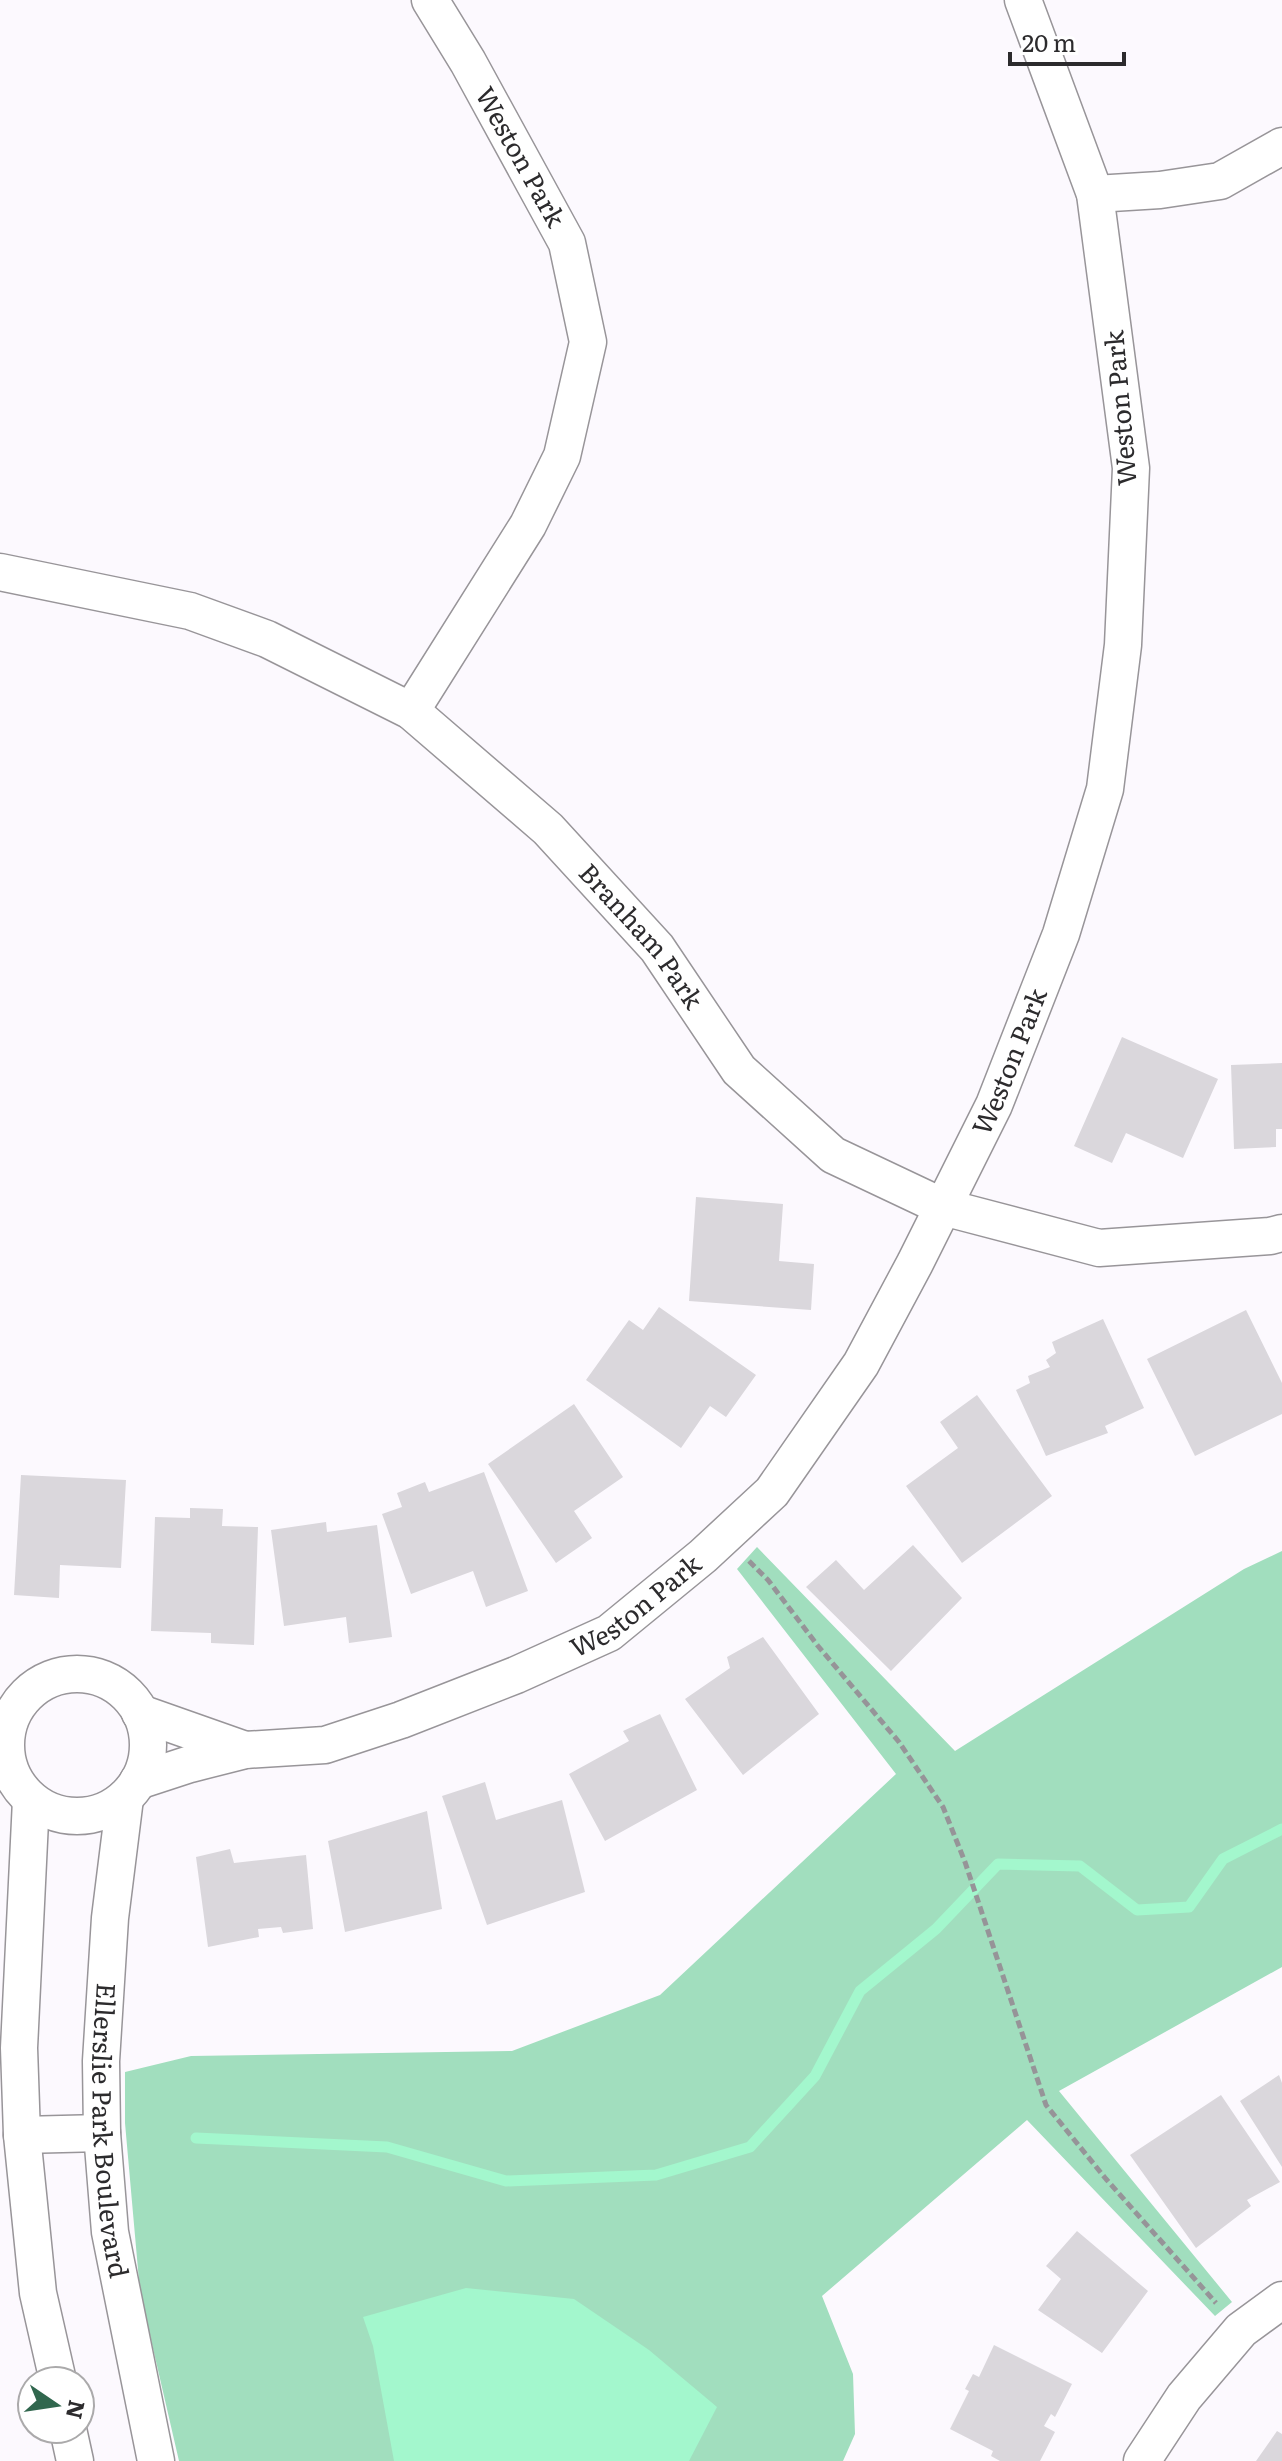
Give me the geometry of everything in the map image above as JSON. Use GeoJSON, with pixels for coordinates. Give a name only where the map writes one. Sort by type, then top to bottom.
{"type":"FeatureCollection","features":[{"type":"Feature","properties":{"kind":"street","name":"Weston Park"},"geometry":{"type":"LineString","coordinates":[[411,711],[528,525],[562,456],[588,342],[567,243],[468,62],[430,0]]}},
{"type":"Feature","properties":{"kind":"street","name":"Weston Park"},"geometry":{"type":"LineString","coordinates":[[245,1750],[140,1713],[128,1696],[111,1683],[92,1676],[71,1674],[50,1679],[9,1709],[5,1750],[14,1780],[48,1811],[68,1816],[89,1816],[108,1810],[132,1790],[245,1750],[325,1745],[401,1720],[516,1675],[609,1633],[725,1536],[772,1492],[861,1364],[994,1105],[1061,934],[1105,789],[1123,645],[1131,468],[1095,194],[1023,0]]}},
{"type":"Feature","properties":{"kind":"street"},"geometry":{"type":"LineString","coordinates":[[1095,194],[1160,190],[1220,181],[1282,146]]}},
{"type":"Feature","properties":{"kind":"street","name":"Branham Park"},"geometry":{"type":"LineString","coordinates":[[0,572],[190,611],[267,639],[411,711],[548,829],[657,948],[739,1070],[833,1155],[943,1207],[1099,1248],[1282,1233]]}},
{"type":"Feature","properties":{"kind":"street"},"geometry":{"type":"LineString","coordinates":[[132,1790],[147,1759],[147,1736],[140,1713]]}},
{"type":"Feature","properties":{"kind":"street"},"geometry":{"type":"LineString","coordinates":[[14,1780],[22,2135],[38,2293],[54,2365]]}},
{"type":"Feature","properties":{"kind":"street","name":"Ellerslie Park Boulevard"},"geometry":{"type":"LineString","coordinates":[[132,1790],[110,1918],[101,2061],[102,2133],[110,2232],[156,2461]]}},
{"type":"Feature","properties":{"kind":"street"},"geometry":{"type":"LineString","coordinates":[[22,2135],[102,2133]]}},
{"type":"Feature","properties":{"kind":"street"},"geometry":{"type":"LineString","coordinates":[[1142,2461],[1184,2397],[1241,2330],[1282,2300]]}},
{"type":"Feature","properties":{"kind":"path"},"geometry":{"type":"LineString","coordinates":[[725,1536],[768,1580],[818,1646],[899,1742],[943,1807],[965,1862],[1046,2105],[1106,2179],[1241,2330]]}},
{"type":"Feature","properties":{"kind":"shaded area"},"geometry":{"type":"Polygon","coordinates":[[[757,1547],[955,1751],[1244,1569],[1282,1551],[1282,1967],[1059,2091],[1232,2302],[1215,2316],[1027,2120],[822,2296],[853,2374],[855,2434],[843,2461],[179,2461],[140,2292],[125,2123],[125,2072],[191,2056],[512,2051],[660,1995],[896,1774],[737,1569],[757,1547]]]}},
{"type":"Feature","properties":{"kind":"shaded area"},"geometry":{"type":"Polygon","coordinates":[[[466,2288],[574,2299],[649,2350],[717,2407],[689,2461],[394,2461],[373,2346],[363,2317],[466,2288]]]}},
{"type":"Feature","properties":{"kind":"building"},"geometry":{"type":"Polygon","coordinates":[[[1122,1037],[1218,1079],[1183,1158],[1126,1133],[1112,1163],[1074,1146],[1122,1037]]]}},
{"type":"Feature","properties":{"kind":"building"},"geometry":{"type":"Polygon","coordinates":[[[1282,1063],[1282,1129],[1276,1129],[1276,1147],[1234,1149],[1231,1065],[1282,1063]]]}},
{"type":"Feature","properties":{"kind":"building"},"geometry":{"type":"Polygon","coordinates":[[[696,1197],[783,1204],[779,1261],[814,1264],[811,1310],[689,1301],[696,1197]]]}},
{"type":"Feature","properties":{"kind":"building"},"geometry":{"type":"Polygon","coordinates":[[[659,1307],[756,1375],[726,1417],[710,1406],[681,1448],[586,1380],[629,1320],[643,1330],[659,1307]]]}},
{"type":"Feature","properties":{"kind":"building"},"geometry":{"type":"Polygon","coordinates":[[[1246,1310],[1282,1383],[1282,1414],[1195,1456],[1147,1359],[1246,1310]]]}},
{"type":"Feature","properties":{"kind":"building"},"geometry":{"type":"Polygon","coordinates":[[[1103,1319],[1144,1408],[1105,1426],[1108,1433],[1046,1456],[1016,1390],[1030,1383],[1028,1376],[1050,1367],[1046,1360],[1056,1353],[1052,1342],[1103,1319]]]}},
{"type":"Feature","properties":{"kind":"building"},"geometry":{"type":"Polygon","coordinates":[[[977,1395],[1052,1496],[962,1563],[906,1486],[958,1448],[940,1422],[977,1395]]]}},
{"type":"Feature","properties":{"kind":"building"},"geometry":{"type":"Polygon","coordinates":[[[574,1404],[623,1477],[574,1511],[592,1538],[556,1563],[488,1464],[574,1404]]]}},
{"type":"Feature","properties":{"kind":"building"},"geometry":{"type":"Polygon","coordinates":[[[484,1472],[528,1591],[486,1607],[473,1571],[411,1594],[382,1514],[402,1507],[397,1493],[425,1482],[429,1492],[484,1472]]]}},
{"type":"Feature","properties":{"kind":"building"},"geometry":{"type":"Polygon","coordinates":[[[21,1475],[126,1480],[121,1568],[60,1565],[59,1598],[14,1595],[21,1475]]]}},
{"type":"Feature","properties":{"kind":"building"},"geometry":{"type":"Polygon","coordinates":[[[190,1508],[223,1509],[222,1526],[258,1527],[254,1645],[211,1643],[211,1633],[151,1631],[155,1517],[190,1518],[190,1508]]]}},
{"type":"Feature","properties":{"kind":"building"},"geometry":{"type":"Polygon","coordinates":[[[326,1522],[327,1532],[377,1525],[392,1637],[349,1643],[346,1617],[284,1626],[271,1530],[326,1522]]]}},
{"type":"Feature","properties":{"kind":"building"},"geometry":{"type":"Polygon","coordinates":[[[913,1545],[962,1598],[891,1671],[806,1587],[836,1560],[864,1590],[913,1545]]]}},
{"type":"Feature","properties":{"kind":"building"},"geometry":{"type":"Polygon","coordinates":[[[763,1637],[819,1714],[743,1775],[685,1699],[730,1668],[727,1657],[763,1637]]]}},
{"type":"Feature","properties":{"kind":"building"},"geometry":{"type":"Polygon","coordinates":[[[660,1714],[697,1790],[605,1841],[569,1774],[629,1741],[623,1731],[660,1714]]]}},
{"type":"Feature","properties":{"kind":"building"},"geometry":{"type":"Polygon","coordinates":[[[485,1782],[496,1820],[562,1800],[585,1892],[487,1925],[442,1796],[485,1782]]]}},
{"type":"Feature","properties":{"kind":"building"},"geometry":{"type":"Polygon","coordinates":[[[427,1811],[442,1909],[345,1932],[328,1841],[427,1811]]]}},
{"type":"Feature","properties":{"kind":"building"},"geometry":{"type":"Polygon","coordinates":[[[230,1849],[234,1863],[306,1855],[313,1929],[283,1933],[281,1927],[258,1929],[259,1937],[208,1947],[196,1857],[230,1849]]]}},
{"type":"Feature","properties":{"kind":"building"},"geometry":{"type":"Polygon","coordinates":[[[1279,2075],[1282,2083],[1282,2167],[1240,2101],[1279,2075]]]}},
{"type":"Feature","properties":{"kind":"building"},"geometry":{"type":"Polygon","coordinates":[[[1221,2095],[1280,2182],[1247,2200],[1251,2206],[1196,2248],[1130,2155],[1221,2095]]]}},
{"type":"Feature","properties":{"kind":"building"},"geometry":{"type":"Polygon","coordinates":[[[1077,2231],[1148,2291],[1102,2353],[1038,2310],[1061,2279],[1046,2266],[1077,2231]]]}},
{"type":"Feature","properties":{"kind":"building"},"geometry":{"type":"Polygon","coordinates":[[[994,2345],[1072,2384],[1055,2417],[1051,2414],[1044,2426],[1055,2432],[1040,2461],[1000,2461],[991,2456],[993,2451],[950,2429],[969,2391],[965,2389],[973,2374],[979,2377],[994,2345]]]}},
{"type":"Feature","properties":{"kind":"building"},"geometry":{"type":"Polygon","coordinates":[[[1277,2431],[1282,2434],[1282,2461],[1256,2461],[1277,2431]]]}},
{"type":"Feature","properties":{"kind":"waterway"},"geometry":{"type":"LineString","coordinates":[[196,2138],[387,2147],[506,2181],[656,2175],[750,2147],[815,2076],[860,1991],[936,1929],[998,1864],[1080,1866],[1137,1910],[1189,1907],[1223,1859],[1282,1829]]}}]}
